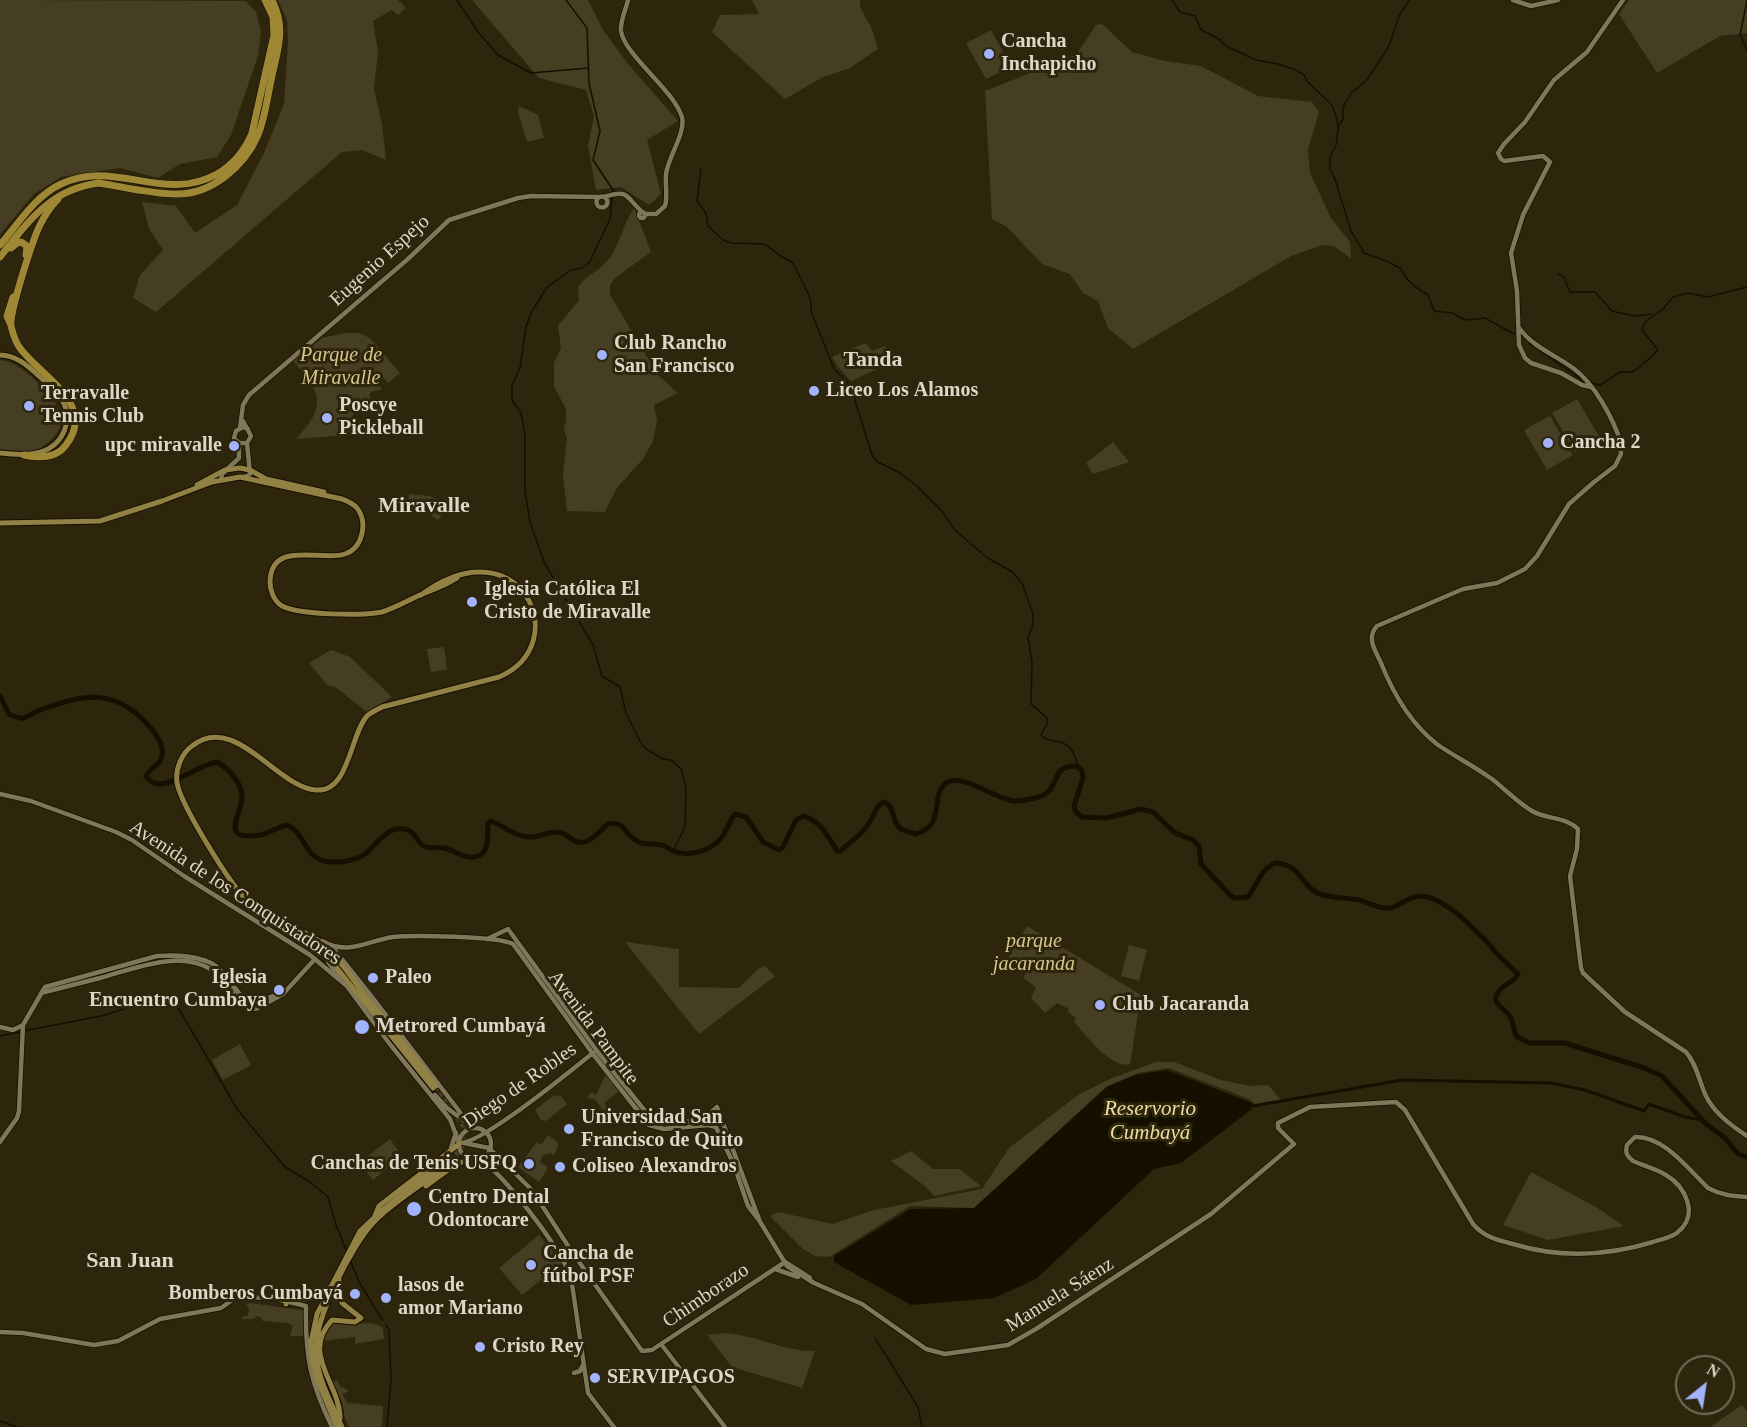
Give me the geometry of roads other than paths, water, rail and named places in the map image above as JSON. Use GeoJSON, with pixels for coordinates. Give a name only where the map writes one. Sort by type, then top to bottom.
{"type":"FeatureCollection","features":[{"type":"Feature","properties":{"kind":"highway"},"geometry":{"type":"LineString","coordinates":[[0,245],[40,198],[62,183],[98,174],[177,186],[202,182],[225,170],[234,162],[248,144],[252,133],[272,45],[273,17],[265,0]]}},
{"type":"Feature","properties":{"kind":"highway"},"geometry":{"type":"LineString","coordinates":[[0,258],[32,217],[64,192],[99,183],[179,194],[198,191],[213,184],[238,165],[252,147],[261,124],[279,44],[280,23],[272,0]]}},
{"type":"Feature","properties":{"kind":"highway"},"geometry":{"type":"LineString","coordinates":[[11,324],[18,291],[38,228],[64,192]]}},
{"type":"Feature","properties":{"kind":"highway"},"geometry":{"type":"LineString","coordinates":[[0,258],[17,243],[21,242],[27,246],[7,320],[11,324],[20,348],[67,396],[74,414],[72,434],[63,449],[45,457],[24,455]]}},
{"type":"Feature","properties":{"kind":"main road"},"geometry":{"type":"LineString","coordinates":[[0,355],[14,357],[30,368],[58,395],[67,413],[66,428],[57,443],[42,452],[24,455],[0,453]]}},
{"type":"Feature","properties":{"kind":"main road"},"geometry":{"type":"LineString","coordinates":[[146,506],[225,470],[250,470],[267,479],[315,489],[352,503],[358,510],[363,524],[358,543],[351,551],[341,555],[299,554],[286,557],[279,561],[271,574],[270,584],[276,600],[282,606],[295,610],[366,614],[391,609],[433,591],[460,575],[478,570],[493,572],[510,579],[522,590],[531,604],[534,625],[531,647],[515,669],[499,677],[373,711],[363,722],[355,738],[341,776],[332,785],[322,790],[301,786],[242,746],[225,738],[207,738],[191,746],[177,769],[177,781],[185,805],[232,884],[255,906],[316,938],[332,953],[434,1087],[321,948],[291,926]]}},
{"type":"Feature","properties":{"kind":"main road"},"geometry":{"type":"LineString","coordinates":[[0,523],[100,521],[221,480],[240,477],[333,496]]}},
{"type":"Feature","properties":{"kind":"main road"},"geometry":{"type":"LineString","coordinates":[[291,926],[328,962]]}},
{"type":"Feature","properties":{"kind":"main road"},"geometry":{"type":"LineString","coordinates":[[353,980],[372,997]]}},
{"type":"Feature","properties":{"kind":"main road"},"geometry":{"type":"LineString","coordinates":[[340,1425],[321,1379],[315,1352],[319,1321],[336,1281],[355,1238],[380,1206],[442,1158],[451,1148],[461,1143]]}},
{"type":"Feature","properties":{"kind":"main road"},"geometry":{"type":"LineString","coordinates":[[382,1215],[395,1209],[455,1164],[470,1159]]}},
{"type":"Feature","properties":{"kind":"main road"},"geometry":{"type":"LineString","coordinates":[[340,1425],[330,1418],[314,1370],[311,1342],[317,1314],[364,1233],[382,1215],[438,1169],[374,1216]]}},
{"type":"Feature","properties":{"kind":"main road"},"geometry":{"type":"LineString","coordinates":[[286,1302],[314,1299],[336,1281]]}},
{"type":"Feature","properties":{"kind":"main road"},"geometry":{"type":"LineString","coordinates":[[336,1281],[342,1303],[361,1318],[355,1322],[332,1320],[321,1339],[321,1358],[339,1407],[340,1425]]}},
{"type":"Feature","properties":{"kind":"street","name":"Eugenio Espejo"},"geometry":{"type":"LineString","coordinates":[[240,428],[243,419],[243,405],[249,395],[408,259],[449,220],[532,195],[602,199],[619,192],[628,196],[641,212],[656,214],[666,206],[666,174],[682,122],[679,111],[667,93],[628,46],[623,36],[621,25],[628,0]]}},
{"type":"Feature","properties":{"kind":"street"},"geometry":{"type":"LineString","coordinates":[[1513,0],[1531,6],[1558,0]]}},
{"type":"Feature","properties":{"kind":"street"},"geometry":{"type":"LineString","coordinates":[[1591,387],[1582,385],[1561,373],[1536,366],[1527,360],[1519,345],[1520,329],[1512,247],[1523,215],[1550,163],[1543,156],[1504,161],[1500,159],[1499,152],[1525,122],[1554,80],[1587,52],[1623,0]]}},
{"type":"Feature","properties":{"kind":"street"},"geometry":{"type":"LineString","coordinates":[[1520,329],[1535,345],[1575,369],[1596,392],[1621,442],[1621,454],[1614,468],[1591,484],[1569,504],[1537,556],[1525,569],[1497,583],[1463,589],[1377,626],[1372,633],[1371,642],[1406,711],[1437,744],[1493,780],[1519,803],[1535,813],[1572,824],[1578,830],[1577,849],[1570,876],[1583,973],[1625,1012],[1686,1052],[1713,1106],[1747,1136]]}},
{"type":"Feature","properties":{"kind":"street"},"geometry":{"type":"LineString","coordinates":[[240,477],[248,476],[250,470],[247,443],[252,436],[243,419]]}},
{"type":"Feature","properties":{"kind":"street"},"geometry":{"type":"LineString","coordinates":[[221,480],[220,477],[225,470],[239,458],[239,444],[234,435],[240,428],[248,429]]}},
{"type":"Feature","properties":{"kind":"street"},"geometry":{"type":"LineString","coordinates":[[239,444],[247,443]]}},
{"type":"Feature","properties":{"kind":"street","name":"Avenida de los Conquistadores"},"geometry":{"type":"LineString","coordinates":[[0,794],[31,801],[124,836],[332,970]]}},
{"type":"Feature","properties":{"kind":"street","name":"Avenida Pampite"},"geometry":{"type":"LineString","coordinates":[[500,933],[508,929],[595,1052],[653,1121],[669,1124],[697,1123],[711,1125],[718,1129],[734,1165],[748,1206],[785,1262]]}},
{"type":"Feature","properties":{"kind":"street"},"geometry":{"type":"LineString","coordinates":[[484,940],[500,933],[505,941]]}},
{"type":"Feature","properties":{"kind":"street"},"geometry":{"type":"LineString","coordinates":[[316,938],[342,949],[393,938],[451,937],[505,941],[512,935]]}},
{"type":"Feature","properties":{"kind":"street","name":"Avenida Pampite"},"geometry":{"type":"LineString","coordinates":[[505,941],[515,947],[566,1012]]}},
{"type":"Feature","properties":{"kind":"street"},"geometry":{"type":"LineString","coordinates":[[329,945],[344,960],[471,1126]]}},
{"type":"Feature","properties":{"kind":"street"},"geometry":{"type":"LineString","coordinates":[[344,960],[343,954],[347,948]]}},
{"type":"Feature","properties":{"kind":"street"},"geometry":{"type":"LineString","coordinates":[[0,1142],[17,1118],[19,1111],[23,1025],[45,987],[157,956],[170,956],[197,959],[217,967],[244,999],[250,1002],[257,1003],[268,996],[283,994]]}},
{"type":"Feature","properties":{"kind":"street"},"geometry":{"type":"LineString","coordinates":[[41,993],[150,963],[172,962],[202,965],[213,970],[225,981],[243,1005],[260,1008],[283,994],[315,959],[328,962],[447,1108],[471,1126],[486,1133],[490,1141],[492,1167]]}},
{"type":"Feature","properties":{"kind":"street"},"geometry":{"type":"LineString","coordinates":[[328,962],[444,1111],[461,1143],[489,1151]]}},
{"type":"Feature","properties":{"kind":"street"},"geometry":{"type":"LineString","coordinates":[[0,1027],[13,1030],[23,1025]]}},
{"type":"Feature","properties":{"kind":"street","name":"Diego de Robles"},"geometry":{"type":"LineString","coordinates":[[461,1143],[486,1133],[595,1052]]}},
{"type":"Feature","properties":{"kind":"street","name":"Manuela Sáenz"},"geometry":{"type":"LineString","coordinates":[[785,1262],[817,1284],[862,1304],[934,1352],[945,1354],[1008,1345],[1052,1320],[1202,1220],[1294,1144],[1278,1128],[1278,1122],[1310,1107],[1396,1102],[1405,1110],[1480,1232],[1501,1241],[1548,1253],[1563,1255],[1614,1251],[1641,1246],[1671,1236],[1682,1227],[1689,1213],[1689,1202],[1677,1184],[1668,1176],[1628,1157],[1627,1145],[1635,1137],[1650,1140],[1665,1148],[1708,1188],[1723,1195],[1747,1197]]}},
{"type":"Feature","properties":{"kind":"street","name":"Avenida Pampite"},"geometry":{"type":"LineString","coordinates":[[697,1123],[708,1117],[717,1107],[759,1220]]}},
{"type":"Feature","properties":{"kind":"street"},"geometry":{"type":"LineString","coordinates":[[471,1126],[463,1133],[461,1152],[470,1159],[479,1159],[492,1167],[562,1258],[572,1284],[583,1365],[591,1398],[614,1427]]}},
{"type":"Feature","properties":{"kind":"street"},"geometry":{"type":"LineString","coordinates":[[718,1129],[724,1126]]}},
{"type":"Feature","properties":{"kind":"street"},"geometry":{"type":"LineString","coordinates":[[451,1148],[456,1133]]}},
{"type":"Feature","properties":{"kind":"street"},"geometry":{"type":"LineString","coordinates":[[479,1159],[489,1151]]}},
{"type":"Feature","properties":{"kind":"street","name":"Chimborazo"},"geometry":{"type":"LineString","coordinates":[[489,1151],[532,1190],[642,1351],[653,1349],[785,1262]]}},
{"type":"Feature","properties":{"kind":"street"},"geometry":{"type":"LineString","coordinates":[[775,1269],[817,1284]]}},
{"type":"Feature","properties":{"kind":"street"},"geometry":{"type":"LineString","coordinates":[[0,1332],[23,1333],[99,1345],[118,1341],[160,1319],[221,1308],[238,1296],[306,1307],[307,1356],[314,1383],[332,1427]]}},
{"type":"Feature","properties":{"kind":"street"},"geometry":{"type":"LineString","coordinates":[[661,1344],[725,1427]]}},
{"type":"Feature","properties":{"kind":"street"},"geometry":{"type":"LineString","coordinates":[[653,1349],[671,1356]]}},
{"type":"Feature","properties":{"kind":"street"},"geometry":{"type":"LineString","coordinates":[[574,1373],[579,1372],[583,1365]]}},
{"type":"Feature","properties":{"kind":"water","name":"Reservorio Cumbayá"},"geometry":{"type":"Polygon","coordinates":[[[1167,1070],[1252,1103],[1252,1109],[1181,1163],[1154,1169],[1036,1279],[994,1298],[911,1305],[834,1262],[834,1256],[910,1209],[974,1208],[1107,1087],[1135,1075],[1167,1070]]]}},
{"type":"Feature","properties":{"kind":"waterway"},"geometry":{"type":"LineString","coordinates":[[457,0],[478,32],[498,55],[531,73],[588,68]]}},
{"type":"Feature","properties":{"kind":"waterway"},"geometry":{"type":"LineString","coordinates":[[566,0],[587,28],[589,83],[600,131],[593,160],[613,190],[610,219],[589,263],[582,268],[571,270],[547,287],[531,313],[526,327],[520,368],[512,385],[512,400],[521,413],[523,423],[525,491],[530,522],[544,562],[593,645],[602,676],[620,687],[626,713],[641,743],[646,749],[663,759],[671,760],[681,769],[686,787],[685,827],[673,851]]}},
{"type":"Feature","properties":{"kind":"waterway"},"geometry":{"type":"LineString","coordinates":[[1172,0],[1180,12],[1195,16],[1201,30],[1219,39],[1226,46],[1256,60],[1278,64],[1304,75],[1307,81],[1332,105],[1338,129],[1336,145],[1330,157],[1330,169],[1351,231],[1364,253],[1401,269],[1407,279],[1428,295],[1434,311],[1452,313],[1465,320],[1485,318],[1514,334]]}},
{"type":"Feature","properties":{"kind":"waterway"},"geometry":{"type":"LineString","coordinates":[[1338,127],[1343,119],[1343,107],[1351,93],[1367,80],[1389,46],[1399,16],[1409,0]]}},
{"type":"Feature","properties":{"kind":"waterway"},"geometry":{"type":"LineString","coordinates":[[1747,1],[1740,35],[1747,50]]}},
{"type":"Feature","properties":{"kind":"waterway"},"geometry":{"type":"LineString","coordinates":[[701,169],[697,201],[706,213],[708,226],[723,240],[731,243],[765,244],[793,263],[808,293],[811,311],[834,369],[849,384],[852,391],[872,455],[878,462],[900,473],[917,486],[941,510],[954,529],[986,557],[1011,571],[1022,583],[1033,614],[1033,625],[1028,637],[1032,662],[1031,704],[1047,718],[1047,724],[1041,735],[1048,740],[1066,744],[1074,754],[1079,769]]}},
{"type":"Feature","properties":{"kind":"waterway"},"geometry":{"type":"LineString","coordinates":[[1558,274],[1563,276],[1570,292],[1595,292],[1612,311],[1634,316],[1652,314]]}},
{"type":"Feature","properties":{"kind":"waterway"},"geometry":{"type":"LineString","coordinates":[[1591,383],[1600,385],[1620,372],[1631,372],[1639,368],[1658,350],[1642,330],[1645,322],[1663,309],[1673,297],[1688,293],[1708,297],[1747,287]]}},
{"type":"Feature","properties":{"kind":"waterway"},"geometry":{"type":"LineString","coordinates":[[1529,343],[1582,380]]}},
{"type":"Feature","properties":{"kind":"waterway"},"geometry":{"type":"LineString","coordinates":[[0,696],[9,714],[19,718],[25,718],[54,705],[83,698],[96,697],[122,704],[135,712],[147,724],[160,743],[161,759],[147,774],[146,777],[150,781],[157,784],[165,783],[217,762],[233,776],[241,790],[242,802],[235,824],[235,830],[239,834],[260,835],[287,825],[297,832],[315,857],[331,862],[343,862],[360,857],[384,836],[397,829],[409,830],[426,847],[444,848],[466,857],[474,857],[486,849],[488,823],[491,821],[522,836],[534,837],[560,832],[578,842],[588,841],[608,824],[614,823],[621,825],[640,843],[663,845],[679,853],[693,853],[717,843],[735,814],[746,817],[763,842],[779,850],[783,847],[796,820],[804,816],[816,822],[837,851],[840,851],[862,832],[878,807],[884,802],[890,807],[897,825],[915,834],[925,830],[931,824],[938,795],[946,783],[961,781],[1007,799],[1023,800],[1047,793],[1061,770],[1077,766],[1082,771],[1083,778],[1074,806],[1076,812],[1082,817],[1107,818],[1141,809],[1153,812],[1175,833],[1193,840],[1199,846],[1201,864],[1234,898],[1248,897],[1263,873],[1276,863],[1292,868],[1310,888],[1323,895],[1359,900],[1386,908],[1420,896],[1449,907],[1518,974],[1496,996],[1497,1003],[1510,1016],[1517,1037],[1530,1043],[1565,1043],[1662,1076],[1705,1123],[1725,1138],[1738,1154],[1747,1157]]}},
{"type":"Feature","properties":{"kind":"waterway"},"geometry":{"type":"LineString","coordinates":[[24,1031],[106,1015],[158,997],[169,1000],[179,1009],[237,1109],[285,1167],[310,1182],[328,1197],[347,1252]]}},
{"type":"Feature","properties":{"kind":"waterway"},"geometry":{"type":"LineString","coordinates":[[0,1036],[20,1032]]}},
{"type":"Feature","properties":{"kind":"waterway"},"geometry":{"type":"LineString","coordinates":[[1253,1106],[1402,1080],[1551,1083],[1585,1090],[1644,1111],[1649,1104],[1685,1117],[1702,1120]]}},
{"type":"Feature","properties":{"kind":"waterway"},"geometry":{"type":"LineString","coordinates":[[350,1260],[359,1282],[378,1313]]}},
{"type":"Feature","properties":{"kind":"waterway"},"geometry":{"type":"LineString","coordinates":[[379,1314],[383,1320]]}},
{"type":"Feature","properties":{"kind":"waterway"},"geometry":{"type":"LineString","coordinates":[[386,1325],[389,1329]]}},
{"type":"Feature","properties":{"kind":"waterway"},"geometry":{"type":"LineString","coordinates":[[387,1427],[391,1379],[389,1331]]}},
{"type":"Feature","properties":{"kind":"waterway"},"geometry":{"type":"LineString","coordinates":[[875,1338],[918,1407],[922,1427]]}},
{"type":"Feature","properties":{"kind":"waterway"},"geometry":{"type":"LineString","coordinates":[[0,1421],[17,1427]]}},
{"type":"Feature","properties":{"kind":"tunnel"},"geometry":{"type":"LineString","coordinates":[[436,1086],[464,1127],[465,1134],[458,1152],[440,1171]]}},
{"type":"Feature","properties":{"kind":"place","name":"Cancha Inchapicho"},"geometry":{"type":"Point","coordinates":[989,54]}},
{"type":"Feature","properties":{"kind":"place","name":"Club Rancho San Francisco"},"geometry":{"type":"Point","coordinates":[602,355]}},
{"type":"Feature","properties":{"kind":"place","name":"Liceo Los Alamos"},"geometry":{"type":"Point","coordinates":[814,391]}},
{"type":"Feature","properties":{"kind":"place","name":"Terravalle Tennis Club"},"geometry":{"type":"Point","coordinates":[29,406]}},
{"type":"Feature","properties":{"kind":"place","name":"Poscye Pickleball"},"geometry":{"type":"Point","coordinates":[327,418]}},
{"type":"Feature","properties":{"kind":"place","name":"Cancha 2"},"geometry":{"type":"Point","coordinates":[1548,443]}},
{"type":"Feature","properties":{"kind":"place","name":"upc miravalle"},"geometry":{"type":"Point","coordinates":[234,446]}},
{"type":"Feature","properties":{"kind":"place","name":"Iglesia Católica El Cristo de Miravalle"},"geometry":{"type":"Point","coordinates":[472,602]}},
{"type":"Feature","properties":{"kind":"place","name":"Paleo"},"geometry":{"type":"Point","coordinates":[373,978]}},
{"type":"Feature","properties":{"kind":"place","name":"Iglesia Encuentro Cumbaya"},"geometry":{"type":"Point","coordinates":[279,990]}},
{"type":"Feature","properties":{"kind":"place","name":"Club Jacaranda"},"geometry":{"type":"Point","coordinates":[1100,1005]}},
{"type":"Feature","properties":{"kind":"place","name":"Metrored Cumbayá"},"geometry":{"type":"Point","coordinates":[362,1027]}},
{"type":"Feature","properties":{"kind":"place","name":"Universidad San Francisco de Quito"},"geometry":{"type":"Point","coordinates":[569,1129]}},
{"type":"Feature","properties":{"kind":"place","name":"Canchas de Tenis USFQ"},"geometry":{"type":"Point","coordinates":[529,1164]}},
{"type":"Feature","properties":{"kind":"place","name":"Coliseo Alexandros"},"geometry":{"type":"Point","coordinates":[560,1167]}},
{"type":"Feature","properties":{"kind":"place","name":"Centro Dental Odontocare"},"geometry":{"type":"Point","coordinates":[414,1209]}},
{"type":"Feature","properties":{"kind":"place","name":"Cancha de fútbol PSF"},"geometry":{"type":"Point","coordinates":[531,1265]}},
{"type":"Feature","properties":{"kind":"place","name":"Bomberos Cumbayá"},"geometry":{"type":"Point","coordinates":[355,1294]}},
{"type":"Feature","properties":{"kind":"place","name":"lasos de amor Mariano"},"geometry":{"type":"Point","coordinates":[386,1298]}},
{"type":"Feature","properties":{"kind":"place","name":"Cristo Rey"},"geometry":{"type":"Point","coordinates":[480,1347]}},
{"type":"Feature","properties":{"kind":"place","name":"SERVIPAGOS"},"geometry":{"type":"Point","coordinates":[595,1378]}},
{"type":"Feature","properties":{"kind":"district","name":"Tanda"},"geometry":{"type":"Point","coordinates":[873,360]}},
{"type":"Feature","properties":{"kind":"district","name":"Miravalle"},"geometry":{"type":"Point","coordinates":[424,506]}},
{"type":"Feature","properties":{"kind":"district","name":"San Juan"},"geometry":{"type":"Point","coordinates":[130,1261]}},
{"type":"Feature","properties":{"kind":"park label","name":"Parque de Miravalle"},"geometry":{"type":"Point","coordinates":[341,368]}},
{"type":"Feature","properties":{"kind":"park label","name":"parque jacaranda"},"geometry":{"type":"Point","coordinates":[1034,954]}}]}
